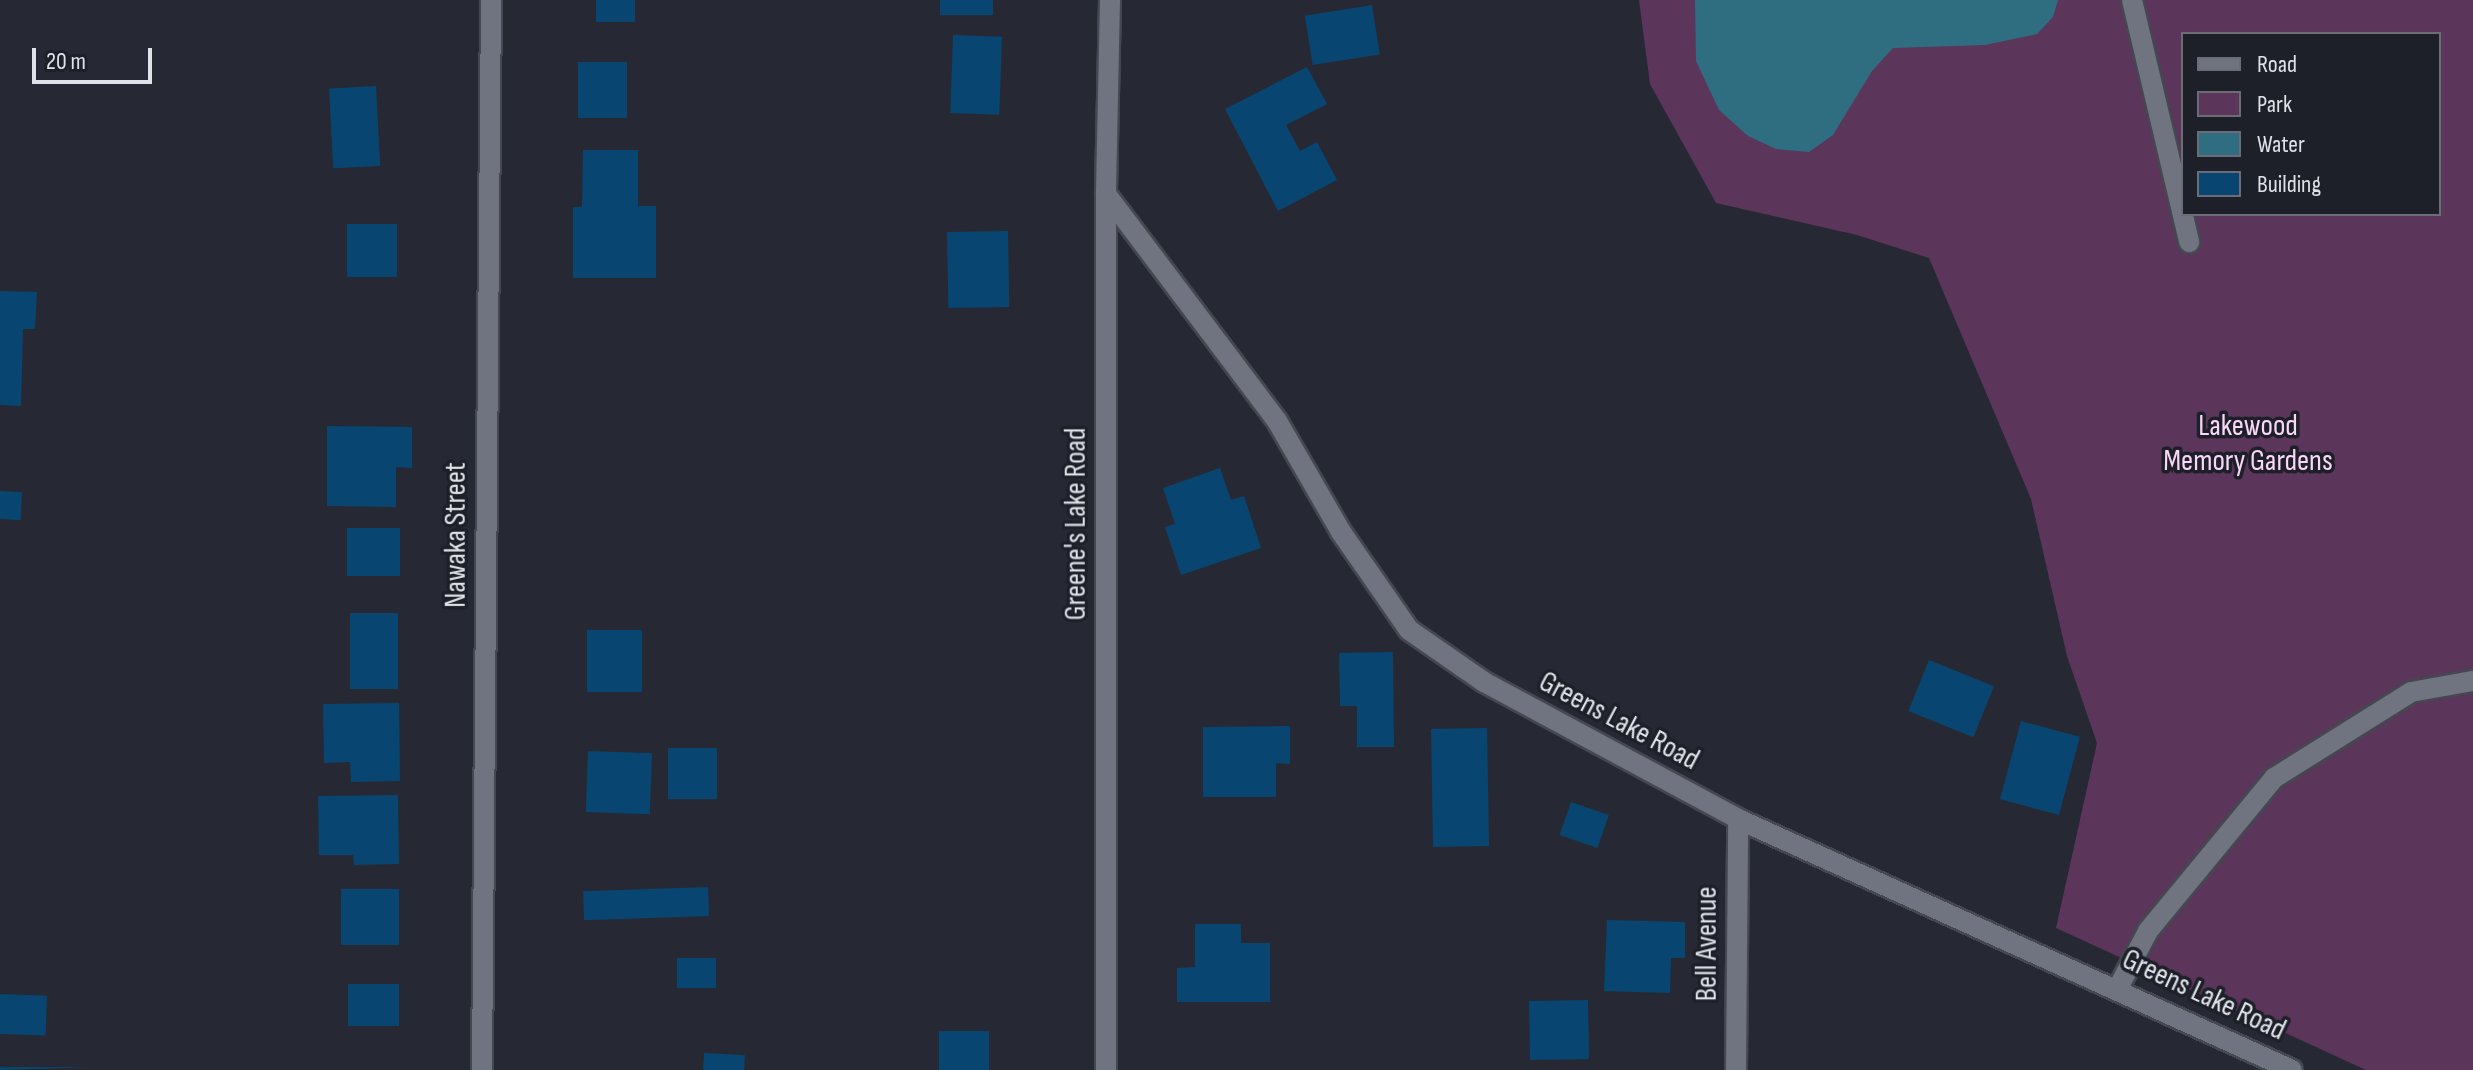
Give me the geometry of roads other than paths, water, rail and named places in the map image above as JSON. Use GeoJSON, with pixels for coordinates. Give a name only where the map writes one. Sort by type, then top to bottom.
{"type":"FeatureCollection","features":[{"type":"Feature","properties":{"kind":"street","name":"Nawaka Street"},"geometry":{"type":"LineString","coordinates":[[482,1070],[491,0]]}},
{"type":"Feature","properties":{"kind":"street","name":"Greene's Lake Road"},"geometry":{"type":"LineString","coordinates":[[1106,1070],[1106,194],[1110,0]]}},
{"type":"Feature","properties":{"kind":"street"},"geometry":{"type":"LineString","coordinates":[[2132,0],[2181,208]]}},
{"type":"Feature","properties":{"kind":"street","name":"Greens Lake Road"},"geometry":{"type":"LineString","coordinates":[[1106,194],[1277,421],[1341,532],[1409,630],[1484,682],[1738,819],[2118,988],[2292,1070]]}},
{"type":"Feature","properties":{"kind":"street"},"geometry":{"type":"LineString","coordinates":[[2183,216],[2189,242]]}},
{"type":"Feature","properties":{"kind":"street"},"geometry":{"type":"LineString","coordinates":[[2118,988],[2148,931],[2274,778],[2411,692],[2473,681]]}},
{"type":"Feature","properties":{"kind":"street","name":"Bell Avenue"},"geometry":{"type":"LineString","coordinates":[[1736,1070],[1738,819]]}},
{"type":"Feature","properties":{"kind":"water"},"geometry":{"type":"Polygon","coordinates":[[[1695,0],[2058,0],[2053,17],[2037,34],[1985,45],[1893,48],[1872,71],[1833,135],[1809,152],[1776,149],[1748,136],[1719,110],[1696,61],[1695,0]]]}},
{"type":"Feature","properties":{"kind":"park label","name":"Lakewood Memory Gardens"},"geometry":{"type":"Point","coordinates":[2248,443]}}]}
